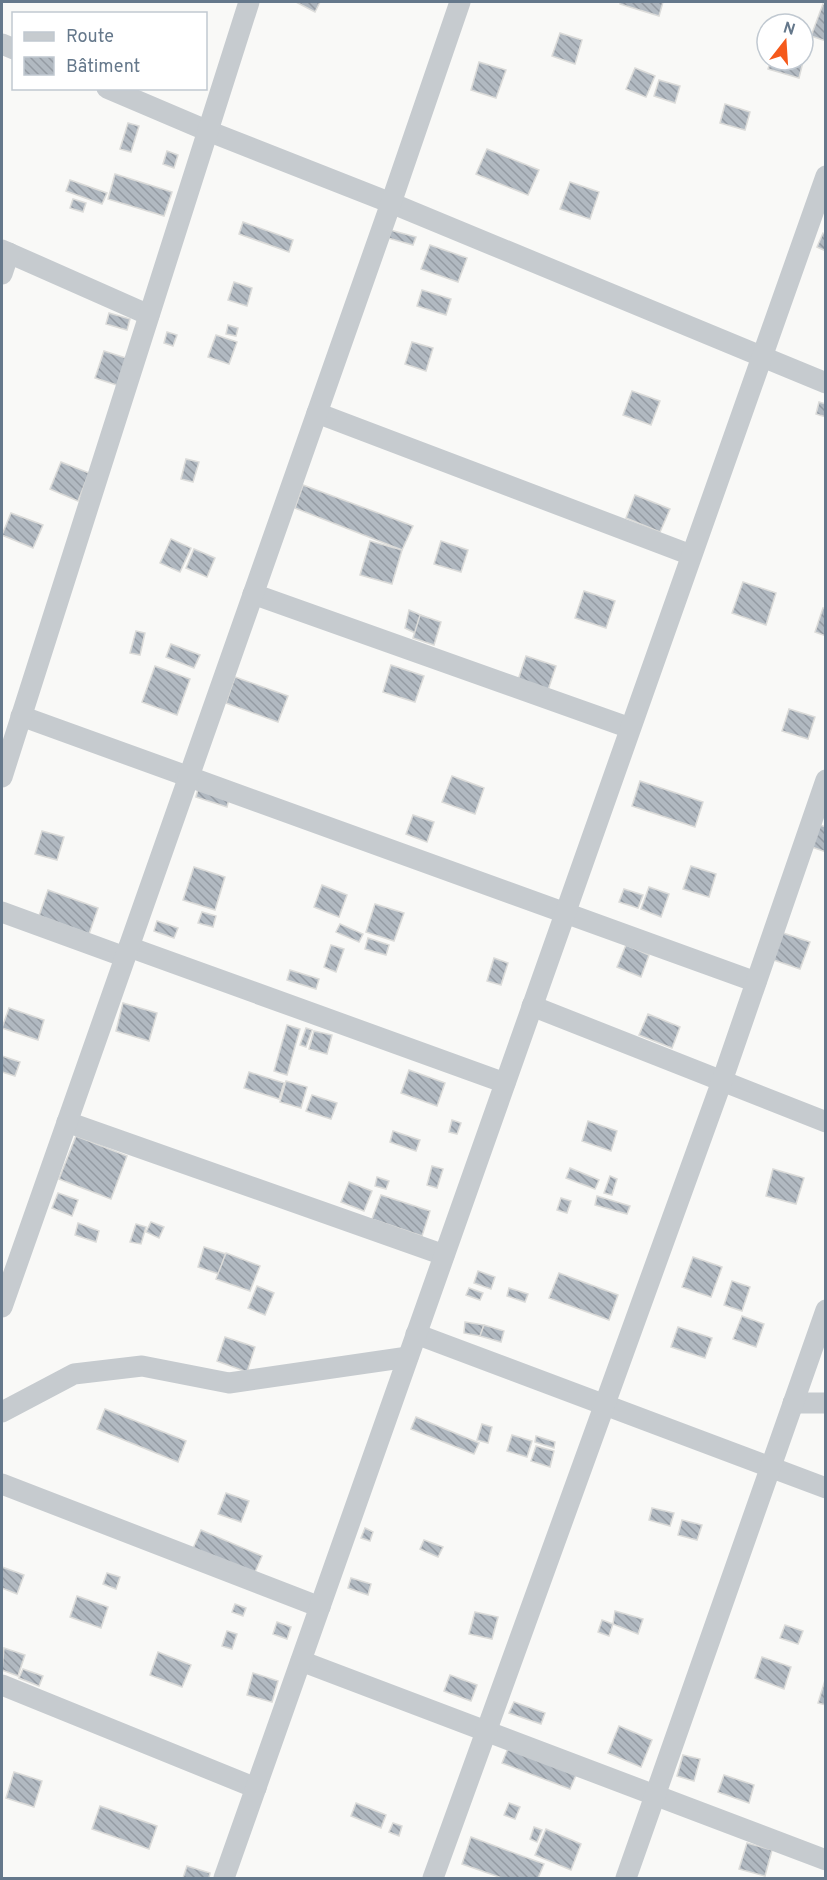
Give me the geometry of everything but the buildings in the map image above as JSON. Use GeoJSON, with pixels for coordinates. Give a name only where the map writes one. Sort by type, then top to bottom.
{"type":"FeatureCollection","features":[{"type":"Feature","properties":{"kind":"street"},"geometry":{"type":"LineString","coordinates":[[2,777],[249,2]]}},
{"type":"Feature","properties":{"kind":"street"},"geometry":{"type":"LineString","coordinates":[[2,1307],[8,1270],[67,1122],[460,2]]}},
{"type":"Feature","properties":{"kind":"street"},"geometry":{"type":"LineString","coordinates":[[112,90],[825,383]]}},
{"type":"Feature","properties":{"kind":"street"},"geometry":{"type":"LineString","coordinates":[[224,1878],[825,176]]}},
{"type":"Feature","properties":{"kind":"street"},"geometry":{"type":"LineString","coordinates":[[2,274],[5,251],[149,315]]}},
{"type":"Feature","properties":{"kind":"street"},"geometry":{"type":"LineString","coordinates":[[317,413],[691,555]]}},
{"type":"Feature","properties":{"kind":"street"},"geometry":{"type":"LineString","coordinates":[[254,594],[630,728]]}},
{"type":"Feature","properties":{"kind":"street"},"geometry":{"type":"LineString","coordinates":[[21,716],[756,982]]}},
{"type":"Feature","properties":{"kind":"street"},"geometry":{"type":"LineString","coordinates":[[433,1878],[722,1081],[825,780]]}},
{"type":"Feature","properties":{"kind":"street"},"geometry":{"type":"LineString","coordinates":[[2,912],[127,952],[505,1083]]}},
{"type":"Feature","properties":{"kind":"street"},"geometry":{"type":"LineString","coordinates":[[532,1006],[825,1122]]}},
{"type":"Feature","properties":{"kind":"street"},"geometry":{"type":"LineString","coordinates":[[67,1122],[444,1255]]}},
{"type":"Feature","properties":{"kind":"street"},"geometry":{"type":"LineString","coordinates":[[626,1878],[825,1310]]}},
{"type":"Feature","properties":{"kind":"street"},"geometry":{"type":"LineString","coordinates":[[416,1334],[825,1488]]}},
{"type":"Feature","properties":{"kind":"street"},"geometry":{"type":"LineString","coordinates":[[2,1412],[74,1374],[142,1366],[228,1383],[408,1357]]}},
{"type":"Feature","properties":{"kind":"street"},"geometry":{"type":"LineString","coordinates":[[794,1403],[825,1403]]}},
{"type":"Feature","properties":{"kind":"street"},"geometry":{"type":"LineString","coordinates":[[2,1484],[320,1607]]}},
{"type":"Feature","properties":{"kind":"street"},"geometry":{"type":"LineString","coordinates":[[301,1660],[825,1860]]}},
{"type":"Feature","properties":{"kind":"street"},"geometry":{"type":"LineString","coordinates":[[2,1685],[256,1788]]}},
{"type":"Feature","properties":{"kind":"street"},"geometry":{"type":"LineString","coordinates":[[821,1878],[825,1867]]}}]}
